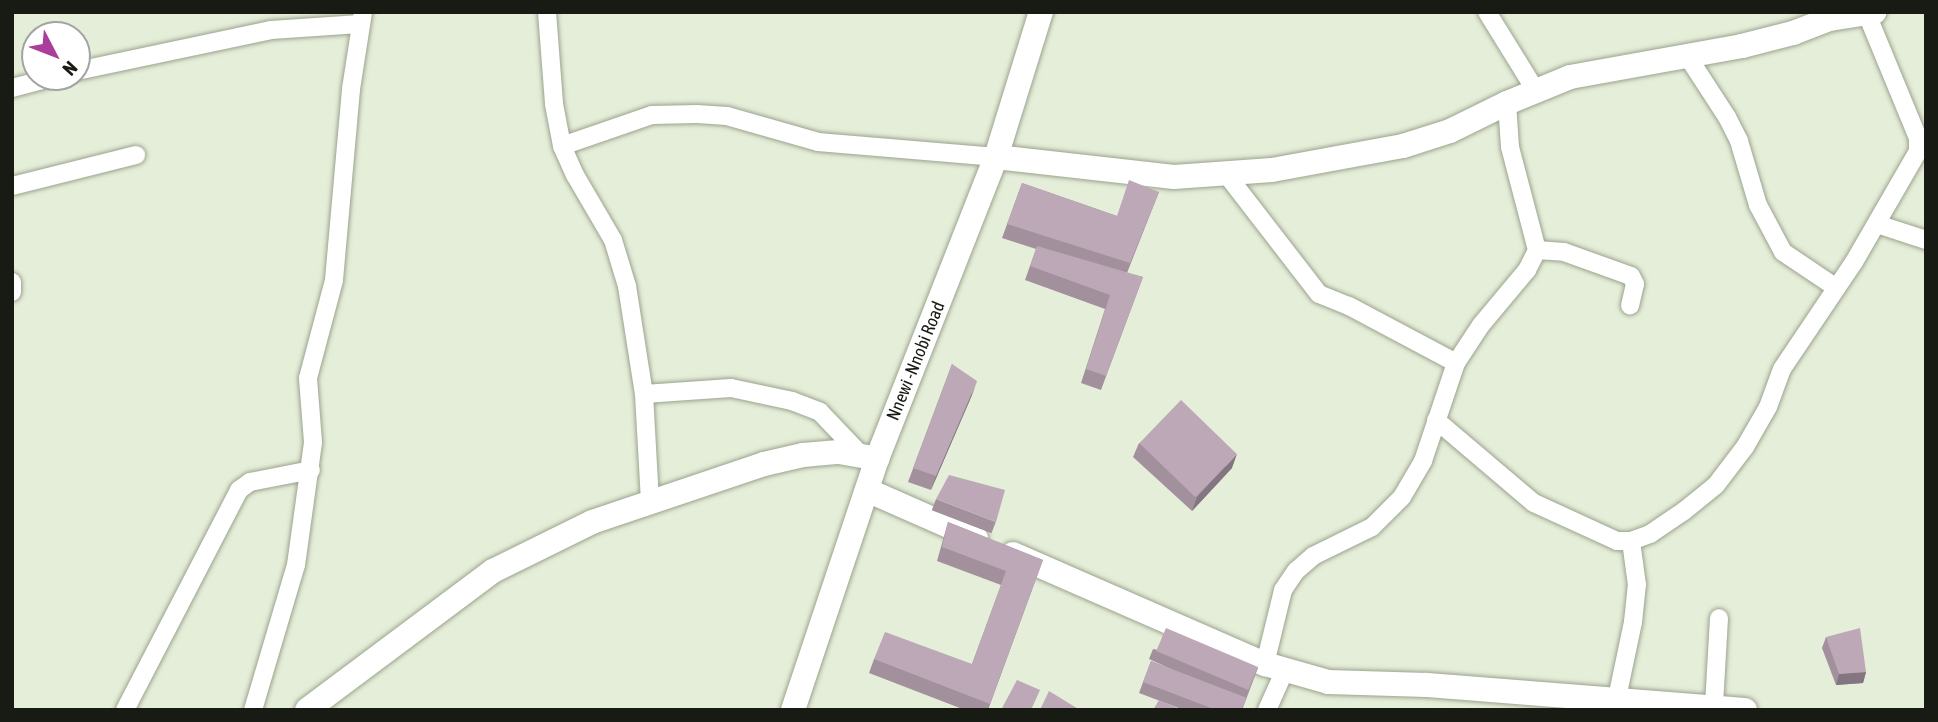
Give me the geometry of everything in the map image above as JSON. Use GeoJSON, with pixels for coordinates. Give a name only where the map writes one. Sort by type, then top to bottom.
{"type":"FeatureCollection","features":[{"type":"Feature","properties":{"kind":"street"},"geometry":{"type":"LineString","coordinates":[[547,12],[554,104],[562,146],[620,258],[644,394],[650,503]]}},
{"type":"Feature","properties":{"kind":"street","name":"Nnewi -Nnobi Road"},"geometry":{"type":"LineString","coordinates":[[793,710],[867,490],[868,456],[996,157],[1041,12]]}},
{"type":"Feature","properties":{"kind":"street"},"geometry":{"type":"LineString","coordinates":[[1487,12],[1536,91]]}},
{"type":"Feature","properties":{"kind":"street"},"geometry":{"type":"LineString","coordinates":[[562,146],[652,115],[697,114],[727,116],[818,142],[996,157],[1174,177],[1227,175],[1272,170],[1403,146],[1450,131],[1507,103],[1570,78],[1688,57],[1793,33],[1831,15],[1869,13],[1920,144],[1877,224],[1782,369],[1768,407],[1732,466],[1684,511],[1650,534],[1631,541],[1602,537],[1534,503],[1436,420]]}},
{"type":"Feature","properties":{"kind":"street"},"geometry":{"type":"LineString","coordinates":[[91,68],[271,30],[362,18],[351,89],[334,280],[308,377],[313,442],[311,470],[296,565],[253,710]]}},
{"type":"Feature","properties":{"kind":"street"},"geometry":{"type":"LineString","coordinates":[[1688,57],[1727,117],[1739,141],[1758,205],[1783,252],[1835,287]]}},
{"type":"Feature","properties":{"kind":"street"},"geometry":{"type":"LineString","coordinates":[[1267,710],[1275,667],[1283,590],[1296,570],[1313,556],[1372,527],[1402,497],[1423,461],[1456,363],[1481,325],[1527,270],[1536,250],[1510,147],[1507,103]]}},
{"type":"Feature","properties":{"kind":"street"},"geometry":{"type":"LineString","coordinates":[[12,186],[136,155]]}},
{"type":"Feature","properties":{"kind":"street"},"geometry":{"type":"LineString","coordinates":[[1227,175],[1319,294],[1349,306],[1456,363]]}},
{"type":"Feature","properties":{"kind":"street"},"geometry":{"type":"LineString","coordinates":[[1877,224],[1926,240]]}},
{"type":"Feature","properties":{"kind":"street"},"geometry":{"type":"LineString","coordinates":[[1536,250],[1564,252],[1631,276],[1635,284],[1630,305]]}},
{"type":"Feature","properties":{"kind":"street"},"geometry":{"type":"LineString","coordinates":[[12,282],[12,292]]}},
{"type":"Feature","properties":{"kind":"street"},"geometry":{"type":"LineString","coordinates":[[644,394],[731,388],[792,401],[820,412],[868,456]]}},
{"type":"Feature","properties":{"kind":"street"},"geometry":{"type":"LineString","coordinates":[[307,710],[493,571],[592,522],[764,464],[803,455],[839,452],[868,456]]}},
{"type":"Feature","properties":{"kind":"street"},"geometry":{"type":"LineString","coordinates":[[125,710],[239,490],[250,482],[311,470]]}},
{"type":"Feature","properties":{"kind":"street"},"geometry":{"type":"LineString","coordinates":[[867,490],[1275,667],[1328,682],[1592,703],[1617,698],[1745,710]]}},
{"type":"Feature","properties":{"kind":"street"},"geometry":{"type":"LineString","coordinates":[[1617,698],[1633,622],[1637,585],[1631,541]]}},
{"type":"Feature","properties":{"kind":"street"},"geometry":{"type":"LineString","coordinates":[[1714,705],[1719,618]]}},
{"type":"Feature","properties":{"kind":"building"},"geometry":{"type":"Polygon","coordinates":[[[1129,180],[1159,192],[1130,263],[1007,224],[1022,183],[1117,216],[1129,180]]]}},
{"type":"Feature","properties":{"kind":"building"},"geometry":{"type":"Polygon","coordinates":[[[1037,246],[1143,277],[1106,376],[1086,369],[1110,295],[1030,266],[1037,246]]]}},
{"type":"Feature","properties":{"kind":"building"},"geometry":{"type":"Polygon","coordinates":[[[952,364],[977,381],[936,476],[913,468],[952,364]]]}},
{"type":"Feature","properties":{"kind":"building"},"geometry":{"type":"Polygon","coordinates":[[[1181,400],[1237,454],[1195,497],[1139,443],[1181,400]]]}},
{"type":"Feature","properties":{"kind":"building"},"geometry":{"type":"Polygon","coordinates":[[[949,475],[1005,490],[996,522],[936,499],[949,475]]]}},
{"type":"Feature","properties":{"kind":"building"},"geometry":{"type":"Polygon","coordinates":[[[948,522],[1043,560],[990,704],[874,659],[885,632],[972,664],[1006,571],[942,547],[948,522]]]}},
{"type":"Feature","properties":{"kind":"building"},"geometry":{"type":"Polygon","coordinates":[[[1166,628],[1258,667],[1248,690],[1156,651],[1166,628]]]}},
{"type":"Feature","properties":{"kind":"building"},"geometry":{"type":"Polygon","coordinates":[[[1860,628],[1866,672],[1839,674],[1826,637],[1860,628]]]}},
{"type":"Feature","properties":{"kind":"building"},"geometry":{"type":"Polygon","coordinates":[[[1151,661],[1247,698],[1241,710],[1216,710],[1143,682],[1151,661]]]}},
{"type":"Feature","properties":{"kind":"building"},"geometry":{"type":"Polygon","coordinates":[[[1017,680],[1040,690],[1031,710],[1001,710],[1017,680]]]}},
{"type":"Feature","properties":{"kind":"building"},"geometry":{"type":"Polygon","coordinates":[[[1049,691],[1080,710],[1040,710],[1049,691]]]}},
{"type":"Feature","properties":{"kind":"building"},"geometry":{"type":"Polygon","coordinates":[[[1159,700],[1182,710],[1153,710],[1159,700]]]}}]}
